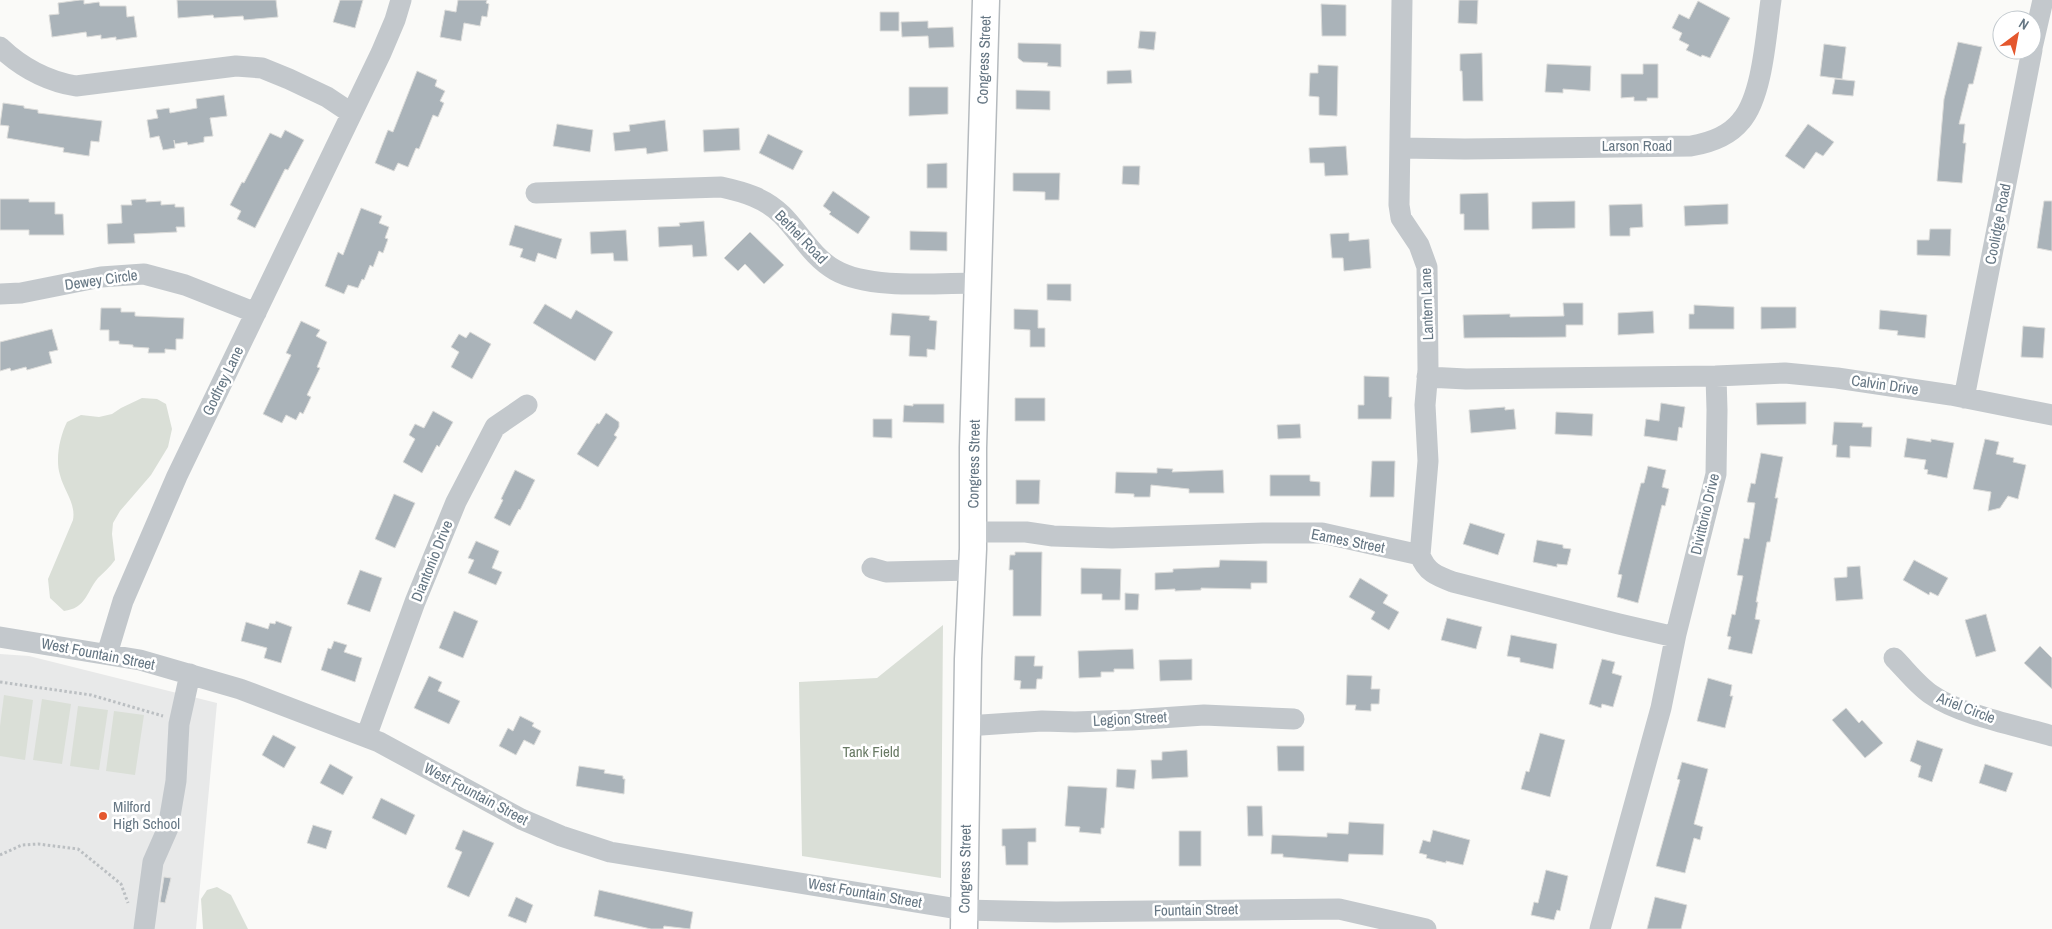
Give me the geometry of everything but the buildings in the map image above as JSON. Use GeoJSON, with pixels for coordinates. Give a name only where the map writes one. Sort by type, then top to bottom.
{"type":"FeatureCollection","features":[{"type":"Feature","properties":{"kind":"main road","name":"Congress Street"},"geometry":{"type":"LineString","coordinates":[[964,919],[967,726],[986,0]]}},
{"type":"Feature","properties":{"kind":"street","name":"Godfrey Lane"},"geometry":{"type":"LineString","coordinates":[[106,654],[123,601],[162,510],[381,53],[395,20],[400,0]]}},
{"type":"Feature","properties":{"kind":"street","name":"Lantern Lane"},"geometry":{"type":"LineString","coordinates":[[1402,0],[1399,191],[1401,218],[1418,245],[1427,267],[1427,377],[1425,405],[1428,461],[1420,555]]}},
{"type":"Feature","properties":{"kind":"street","name":"Larson Road"},"geometry":{"type":"LineString","coordinates":[[1400,148],[1691,146],[1718,138],[1741,122],[1750,108],[1761,70],[1771,0]]}},
{"type":"Feature","properties":{"kind":"street"},"geometry":{"type":"LineString","coordinates":[[0,47],[14,60],[30,70],[76,86],[236,66],[262,68],[327,97],[351,113]]}},
{"type":"Feature","properties":{"kind":"street","name":"Coolidge Road"},"geometry":{"type":"LineString","coordinates":[[1964,398],[2030,60]]}},
{"type":"Feature","properties":{"kind":"street","name":"Bethel Road"},"geometry":{"type":"LineString","coordinates":[[536,193],[721,187],[742,191],[763,200],[782,215],[822,260],[834,270],[852,277],[875,282],[978,283]]}},
{"type":"Feature","properties":{"kind":"street","name":"Dewey Circle"},"geometry":{"type":"LineString","coordinates":[[0,294],[22,293],[101,277],[144,274],[186,285],[256,313]]}},
{"type":"Feature","properties":{"kind":"street","name":"Calvin Drive"},"geometry":{"type":"LineString","coordinates":[[1716,376],[1785,374],[1837,378],[1964,398],[2052,415]]}},
{"type":"Feature","properties":{"kind":"street"},"geometry":{"type":"LineString","coordinates":[[1427,377],[1466,379],[1716,376]]}},
{"type":"Feature","properties":{"kind":"street","name":"Divittorio Drive"},"geometry":{"type":"LineString","coordinates":[[1600,929],[1661,708],[1675,637],[1716,474],[1718,410],[1716,376]]}},
{"type":"Feature","properties":{"kind":"street","name":"Diantonio Drive"},"geometry":{"type":"LineString","coordinates":[[366,737],[415,602],[456,502],[495,427],[527,404]]}},
{"type":"Feature","properties":{"kind":"street","name":"Eames Street"},"geometry":{"type":"LineString","coordinates":[[972,532],[1026,532],[1053,536],[1112,538],[1322,533],[1420,555]]}},
{"type":"Feature","properties":{"kind":"street"},"geometry":{"type":"LineString","coordinates":[[1420,555],[1424,565],[1431,572],[1453,582],[1675,637]]}},
{"type":"Feature","properties":{"kind":"street"},"geometry":{"type":"LineString","coordinates":[[872,568],[886,572],[972,570]]}},
{"type":"Feature","properties":{"kind":"street","name":"West Fountain Street"},"geometry":{"type":"LineString","coordinates":[[0,638],[140,660],[240,689],[379,742],[521,818],[561,836],[610,852],[964,919]]}},
{"type":"Feature","properties":{"kind":"street","name":"Ariel Circle"},"geometry":{"type":"LineString","coordinates":[[1894,658],[1931,694],[1942,701],[1974,713],[2052,736]]}},
{"type":"Feature","properties":{"kind":"street"},"geometry":{"type":"LineString","coordinates":[[144,929],[153,862],[168,828],[176,781],[180,721],[190,674]]}},
{"type":"Feature","properties":{"kind":"street","name":"Legion Street"},"geometry":{"type":"LineString","coordinates":[[967,726],[1042,720],[1075,722],[1204,715],[1294,718]]}},
{"type":"Feature","properties":{"kind":"street","name":"Fountain Street"},"geometry":{"type":"LineString","coordinates":[[964,919],[1056,912],[1194,919],[1340,909],[1426,929]]}},
{"type":"Feature","properties":{"kind":"path"},"geometry":{"type":"LineString","coordinates":[[0,682],[91,695],[180,721]]}},
{"type":"Feature","properties":{"kind":"path"},"geometry":{"type":"LineString","coordinates":[[0,854],[22,845],[38,844],[78,849],[121,884],[131,910]]}},
{"type":"Feature","properties":{"kind":"shaded area","name":"Milford High School"},"geometry":{"type":"Polygon","coordinates":[[[0,654],[29,656],[217,703],[196,929],[0,929],[0,654]]]}},
{"type":"Feature","properties":{"kind":"green space"},"geometry":{"type":"Polygon","coordinates":[[[142,398],[157,399],[166,404],[172,429],[168,447],[151,475],[120,511],[113,523],[112,534],[115,560],[98,578],[85,599],[77,607],[64,611],[50,598],[48,579],[73,520],[73,508],[62,481],[58,462],[60,441],[64,428],[67,422],[81,415],[99,417],[112,414],[142,398]]]}},
{"type":"Feature","properties":{"kind":"green space","name":"Tank Field"},"geometry":{"type":"Polygon","coordinates":[[[943,625],[941,878],[802,856],[799,682],[877,678],[943,625]]]}},
{"type":"Feature","properties":{"kind":"green space"},"geometry":{"type":"Polygon","coordinates":[[[4,695],[33,700],[25,760],[0,756],[0,726],[4,695]]]}},
{"type":"Feature","properties":{"kind":"green space"},"geometry":{"type":"Polygon","coordinates":[[[42,699],[71,704],[62,764],[33,760],[42,699]]]}},
{"type":"Feature","properties":{"kind":"green space"},"geometry":{"type":"Polygon","coordinates":[[[78,706],[108,710],[99,770],[70,766],[78,706]]]}},
{"type":"Feature","properties":{"kind":"green space"},"geometry":{"type":"Polygon","coordinates":[[[114,711],[144,715],[135,775],[106,771],[114,711]]]}},
{"type":"Feature","properties":{"kind":"green space"},"geometry":{"type":"Polygon","coordinates":[[[217,887],[231,895],[248,929],[203,929],[201,899],[207,890],[217,887]]]}},
{"type":"Feature","properties":{"kind":"place","name":"Milford High School"},"geometry":{"type":"Point","coordinates":[103,816]}}]}
